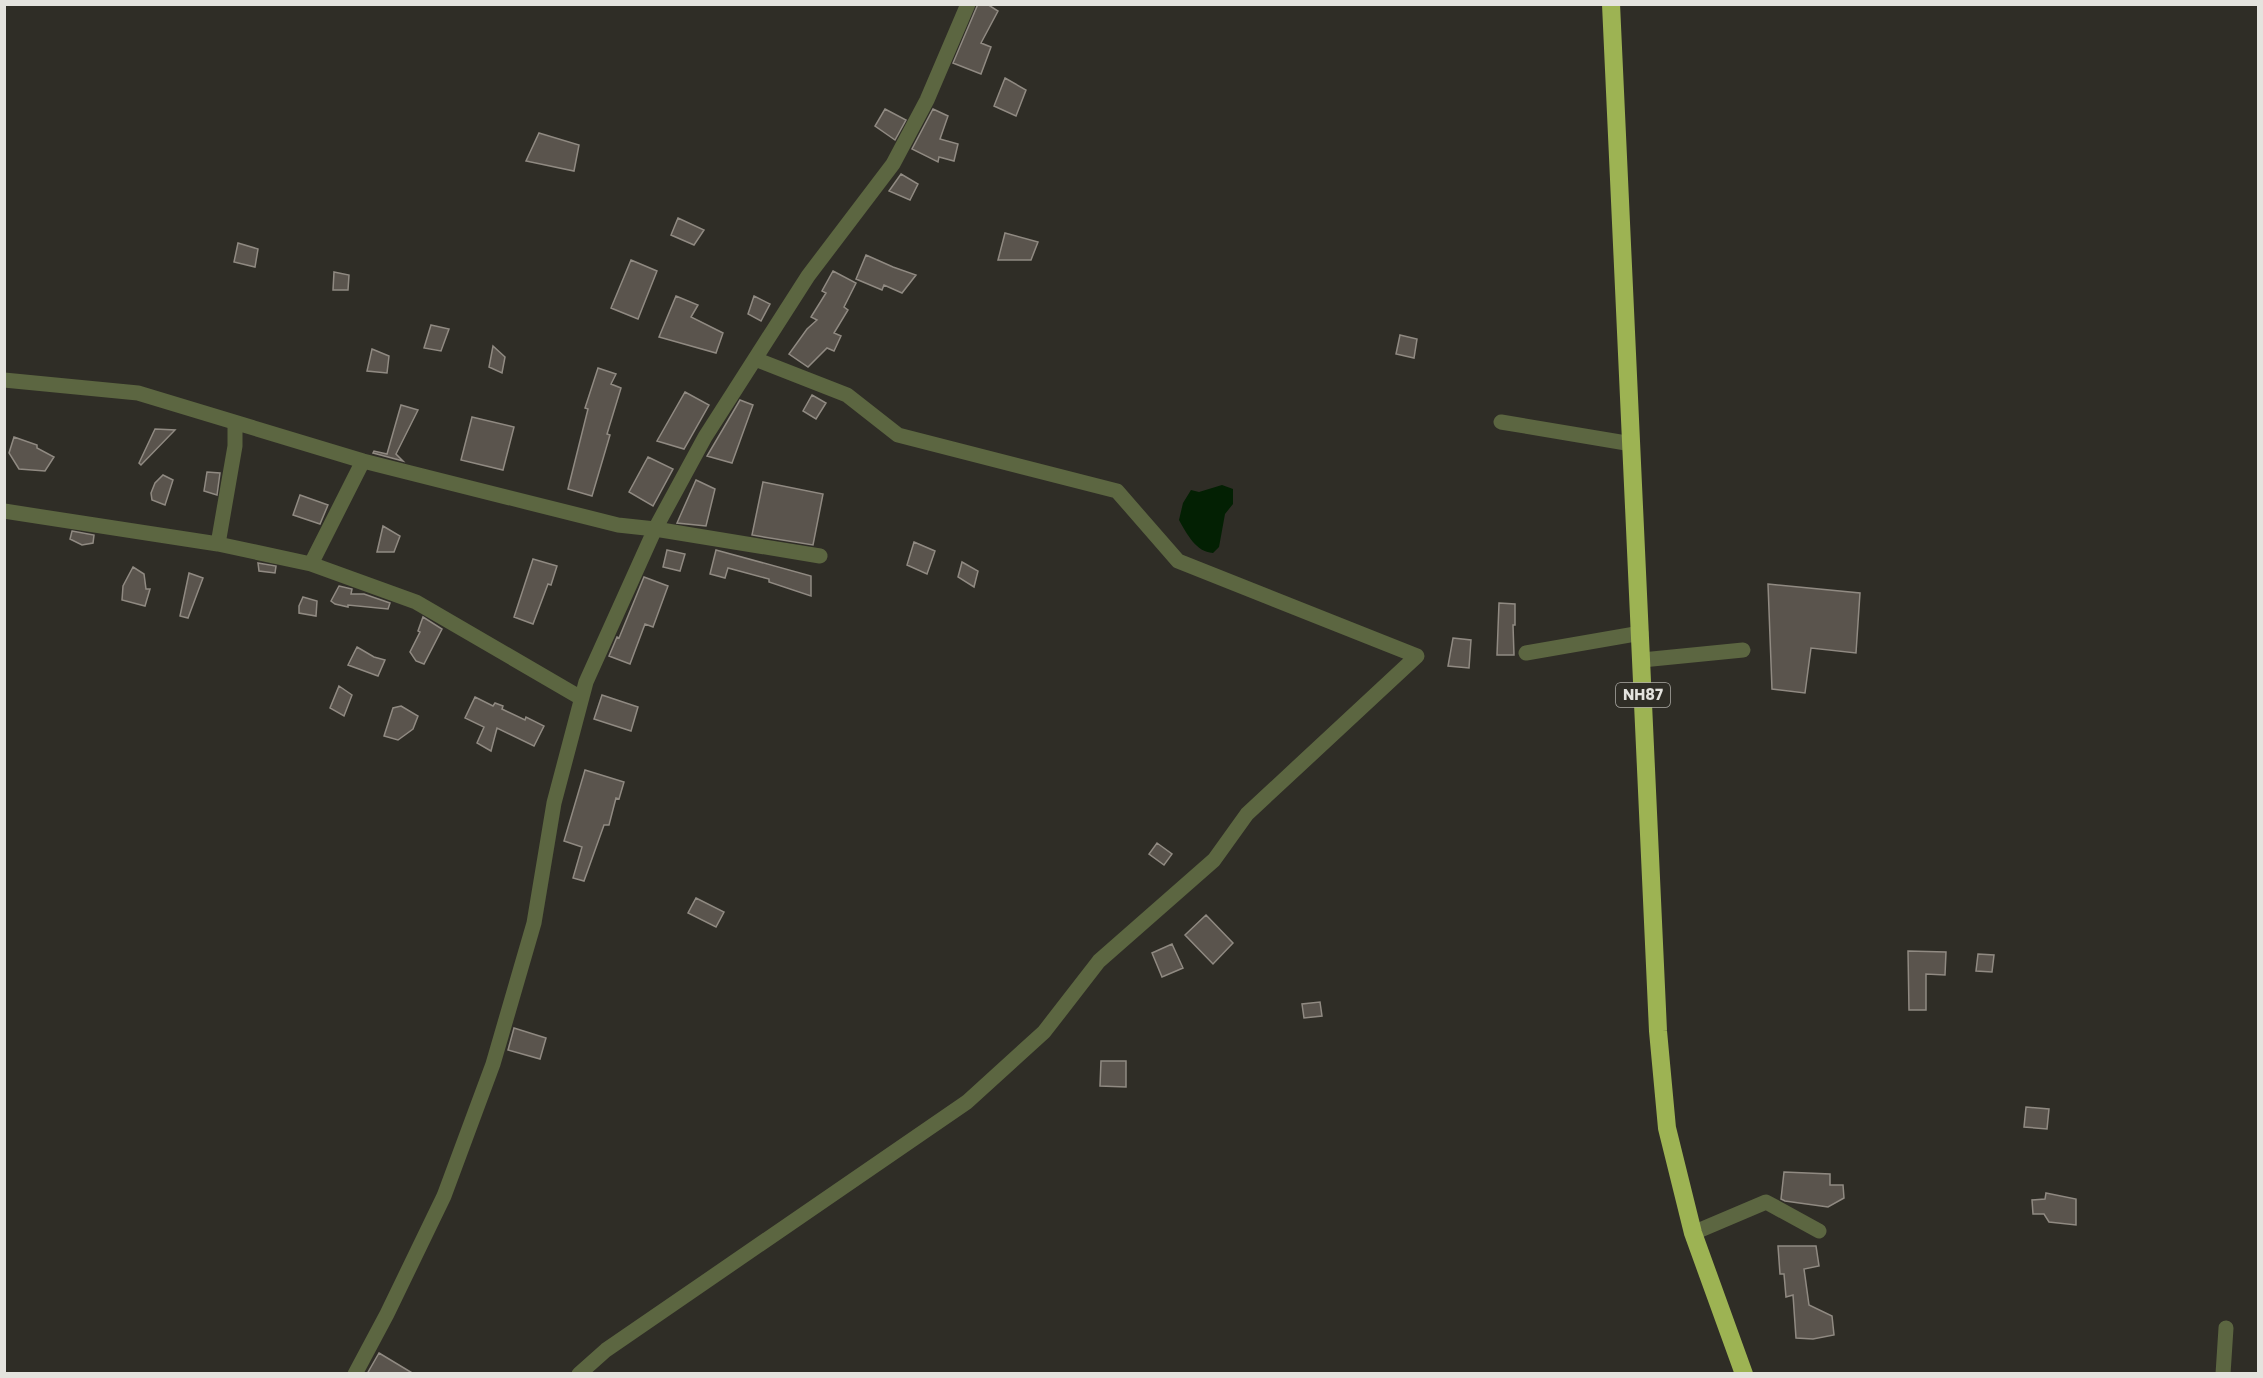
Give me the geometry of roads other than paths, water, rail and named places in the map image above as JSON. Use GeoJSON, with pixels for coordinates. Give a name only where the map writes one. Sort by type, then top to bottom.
{"type":"FeatureCollection","features":[{"type":"Feature","properties":{"kind":"highway","name":"NH87"},"geometry":{"type":"LineString","coordinates":[[1611,4],[1658,1031],[1667,1128],[1693,1233],[1744,1374]]}},
{"type":"Feature","properties":{"kind":"street"},"geometry":{"type":"LineString","coordinates":[[355,1374],[444,1196],[493,1064],[534,922],[554,803],[586,682],[655,529],[705,437],[808,276],[893,164],[927,100],[968,4]]}},
{"type":"Feature","properties":{"kind":"street"},"geometry":{"type":"LineString","coordinates":[[579,1374],[616,1344],[967,1102],[1044,1032],[1099,961],[1214,860],[1246,814],[1417,657],[1178,561],[1117,491],[898,435],[847,396],[755,359]]}},
{"type":"Feature","properties":{"kind":"street"},"geometry":{"type":"LineString","coordinates":[[4,380],[138,393],[363,461],[618,525],[820,556]]}},
{"type":"Feature","properties":{"kind":"street"},"geometry":{"type":"LineString","coordinates":[[1501,422],[1632,444]]}},
{"type":"Feature","properties":{"kind":"street"},"geometry":{"type":"LineString","coordinates":[[218,544],[235,446],[235,424]]}},
{"type":"Feature","properties":{"kind":"street"},"geometry":{"type":"LineString","coordinates":[[311,564],[363,461]]}},
{"type":"Feature","properties":{"kind":"street"},"geometry":{"type":"LineString","coordinates":[[4,511],[218,544],[311,564],[416,602],[581,698]]}},
{"type":"Feature","properties":{"kind":"street"},"geometry":{"type":"LineString","coordinates":[[1526,653],[1641,633]]}},
{"type":"Feature","properties":{"kind":"street"},"geometry":{"type":"LineString","coordinates":[[1642,660],[1743,650]]}},
{"type":"Feature","properties":{"kind":"street"},"geometry":{"type":"LineString","coordinates":[[1693,1233],[1766,1202],[1819,1230]]}},
{"type":"Feature","properties":{"kind":"street"},"geometry":{"type":"LineString","coordinates":[[2223,1374],[2226,1328]]}}]}
